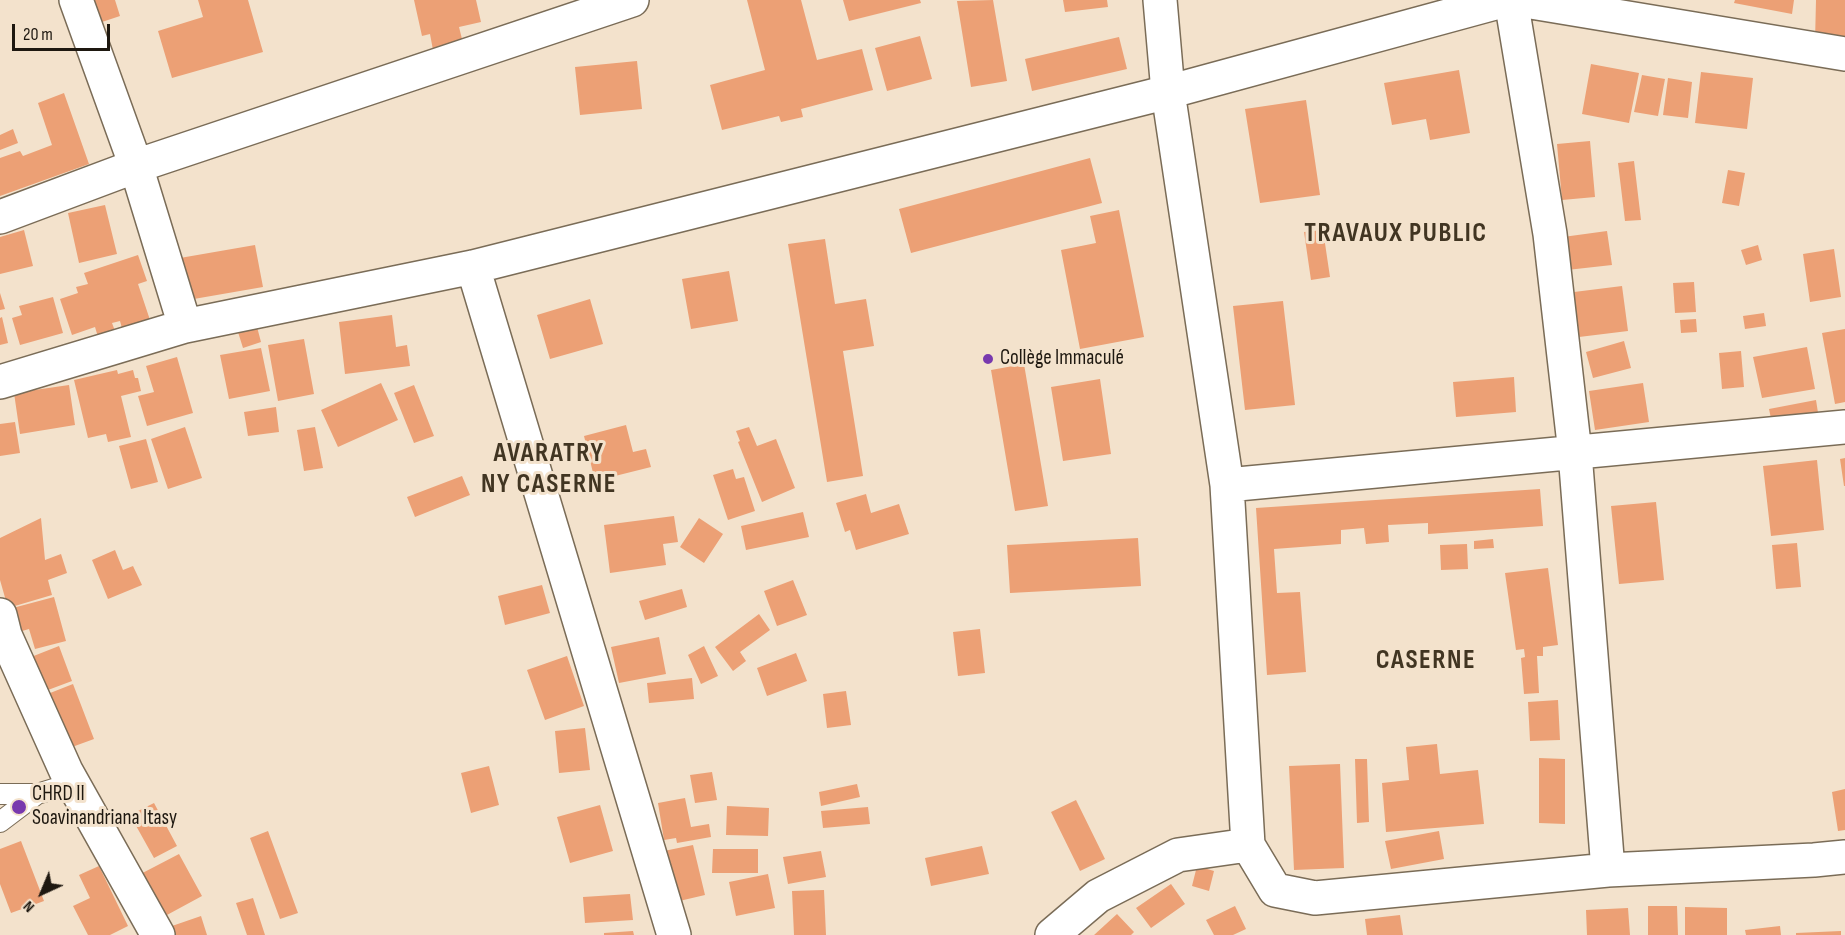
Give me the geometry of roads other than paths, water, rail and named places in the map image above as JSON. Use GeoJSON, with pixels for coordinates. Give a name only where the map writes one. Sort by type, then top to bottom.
{"type":"FeatureCollection","features":[{"type":"Feature","properties":{"kind":"street"},"geometry":{"type":"LineString","coordinates":[[76,0],[136,166],[185,326]]}},
{"type":"Feature","properties":{"kind":"street"},"geometry":{"type":"LineString","coordinates":[[0,217],[136,166],[632,0]]}},
{"type":"Feature","properties":{"kind":"street"},"geometry":{"type":"LineString","coordinates":[[1160,0],[1168,92],[1227,485],[1248,845],[1275,890],[1315,898],[1608,870],[1845,857]]}},
{"type":"Feature","properties":{"kind":"street"},"geometry":{"type":"LineString","coordinates":[[0,382],[185,326],[473,267],[1168,92],[1506,0]]}},
{"type":"Feature","properties":{"kind":"street"},"geometry":{"type":"LineString","coordinates":[[1511,0],[1550,234],[1575,453],[1608,870]]}},
{"type":"Feature","properties":{"kind":"street"},"geometry":{"type":"LineString","coordinates":[[1519,0],[1845,54]]}},
{"type":"Feature","properties":{"kind":"street"},"geometry":{"type":"LineString","coordinates":[[473,267],[674,935]]}},
{"type":"Feature","properties":{"kind":"street"},"geometry":{"type":"LineString","coordinates":[[1227,485],[1845,427]]}},
{"type":"Feature","properties":{"kind":"street"},"geometry":{"type":"LineString","coordinates":[[2,629],[73,783],[158,935]]}},
{"type":"Feature","properties":{"kind":"street"},"geometry":{"type":"LineString","coordinates":[[1052,935],[1098,897],[1178,855],[1248,845]]}},
{"type":"Feature","properties":{"kind":"lane"},"geometry":{"type":"LineString","coordinates":[[0,794],[37,794],[73,783]]}},
{"type":"Feature","properties":{"kind":"lane"},"geometry":{"type":"LineString","coordinates":[[0,822],[37,794]]}},
{"type":"Feature","properties":{"kind":"place","name":"Collège Immaculé"},"geometry":{"type":"Point","coordinates":[988,359]}},
{"type":"Feature","properties":{"kind":"place","name":"CHRD II Soavinandriana Itasy"},"geometry":{"type":"Point","coordinates":[19,807]}},
{"type":"Feature","properties":{"kind":"district","name":"TRAVAUX PUBLIC"},"geometry":{"type":"Point","coordinates":[1396,234]}},
{"type":"Feature","properties":{"kind":"district","name":"AVARATRY NY CASERNE"},"geometry":{"type":"Point","coordinates":[549,470]}},
{"type":"Feature","properties":{"kind":"district","name":"CASERNE"},"geometry":{"type":"Point","coordinates":[1426,661]}}]}
